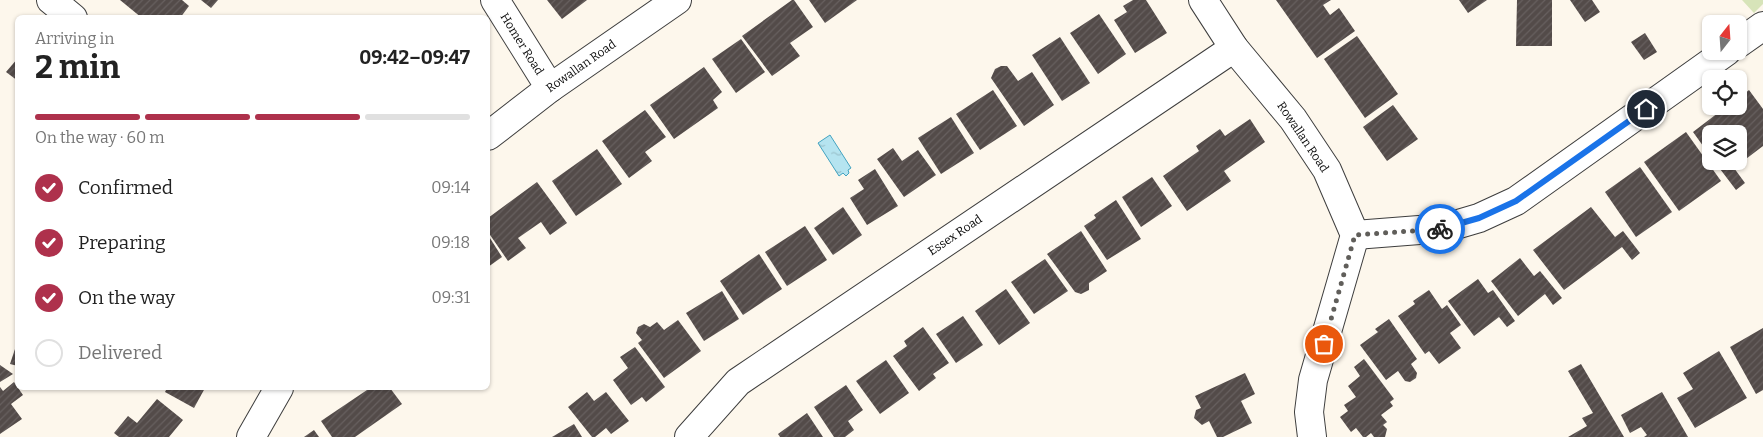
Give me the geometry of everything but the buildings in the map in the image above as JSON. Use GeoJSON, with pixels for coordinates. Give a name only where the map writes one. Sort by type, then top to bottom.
{"type":"FeatureCollection","features":[{"type":"Feature","properties":{"kind":"street"},"geometry":{"type":"LineString","coordinates":[[51,0],[69,15]]}},
{"type":"Feature","properties":{"kind":"street","name":"Homer Road"},"geometry":{"type":"LineString","coordinates":[[495,0],[550,88]]}},
{"type":"Feature","properties":{"kind":"street","name":"Rowallan Road"},"geometry":{"type":"LineString","coordinates":[[490,134],[550,88],[677,0]]}},
{"type":"Feature","properties":{"kind":"street","name":"Rowallan Road"},"geometry":{"type":"LineString","coordinates":[[1203,0],[1234,48],[1293,119],[1327,170],[1355,235]]}},
{"type":"Feature","properties":{"kind":"street"},"geometry":{"type":"LineString","coordinates":[[1748,37],[1763,26]]}},
{"type":"Feature","properties":{"kind":"street","name":"Essex Road"},"geometry":{"type":"LineString","coordinates":[[688,437],[738,382],[1234,48]]}},
{"type":"Feature","properties":{"kind":"street"},"geometry":{"type":"LineString","coordinates":[[1312,437],[1309,412],[1313,380],[1355,235],[1445,228],[1479,218],[1516,201],[1714,60]]}},
{"type":"Feature","properties":{"kind":"street"},"geometry":{"type":"LineString","coordinates":[[251,437],[278,390]]}},
{"type":"Feature","properties":{"kind":"green space"},"geometry":{"type":"Polygon","coordinates":[[[1742,0],[1763,0],[1763,4],[1754,13],[1742,0]]]}},
{"type":"Feature","properties":{"kind":"water"},"geometry":{"type":"Polygon","coordinates":[[[830,135],[851,168],[846,176],[843,173],[839,176],[818,143],[830,135]]]}},
{"type":"Feature","properties":{"kind":"way so far"},"geometry":{"type":"LineString","coordinates":[[1324,344],[1355,235],[1440,229]]}},
{"type":"Feature","properties":{"kind":"route"},"geometry":{"type":"LineString","coordinates":[[1440,229],[1479,218],[1516,201],[1646,109]]}}]}
